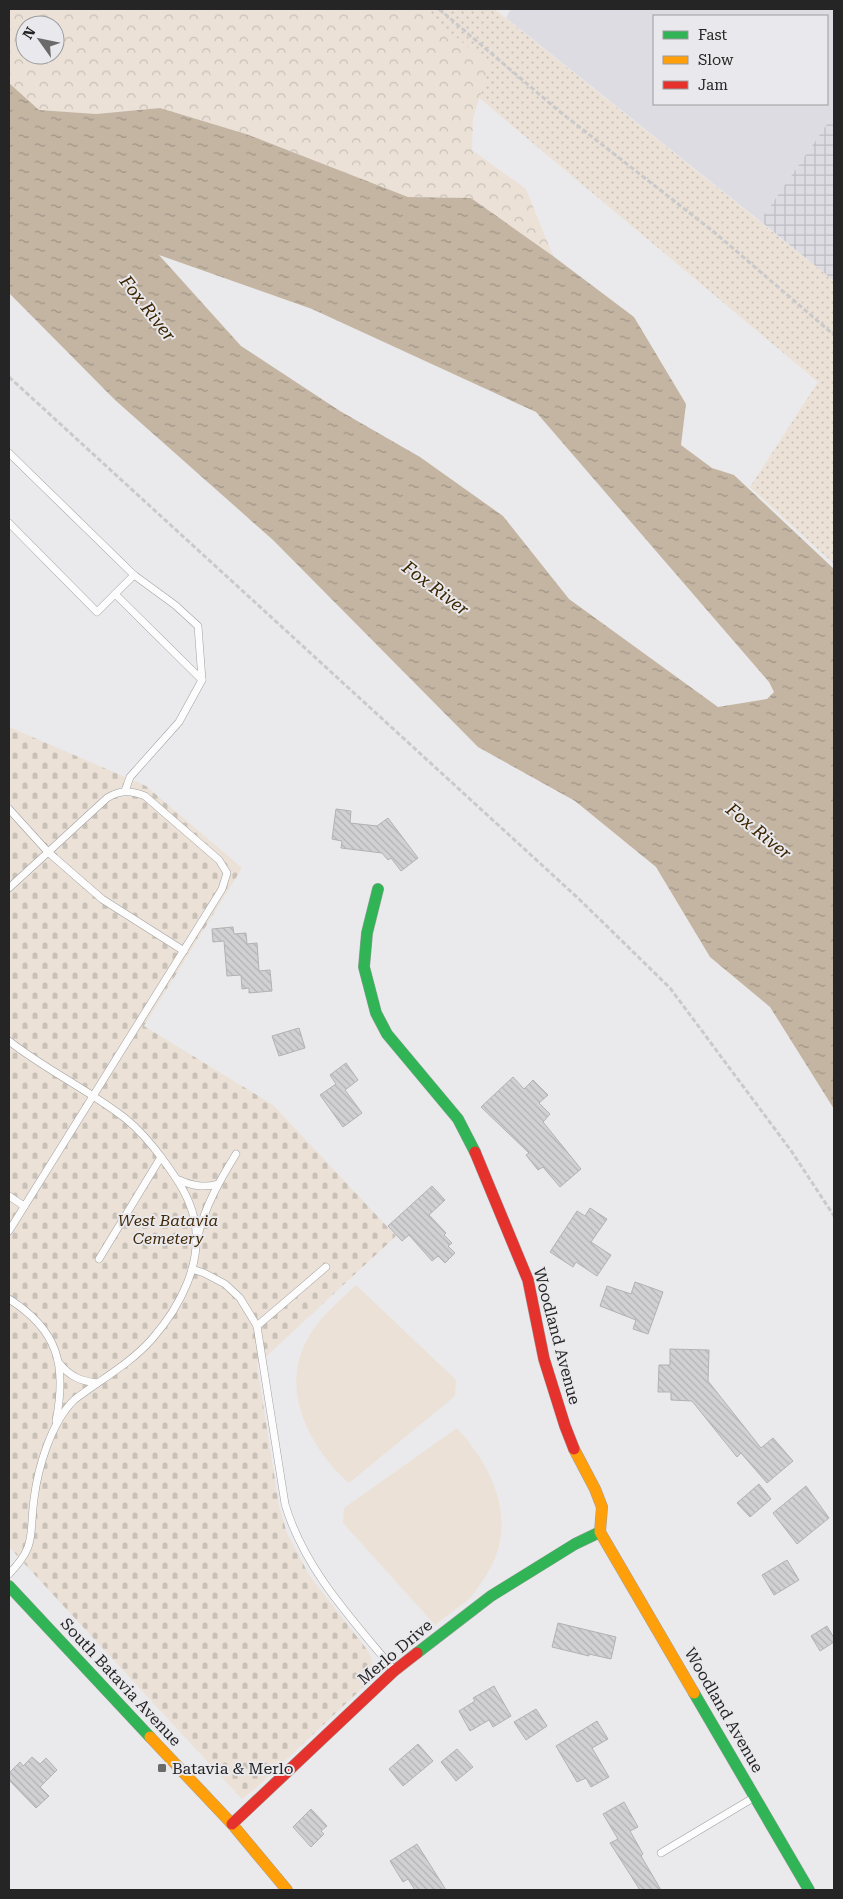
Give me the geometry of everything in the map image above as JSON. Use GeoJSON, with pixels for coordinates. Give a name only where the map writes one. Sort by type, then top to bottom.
{"type":"FeatureCollection","features":[{"type":"Feature","properties":{"kind":"street","name":"Woodland Avenue"},"geometry":{"type":"LineString","coordinates":[[378,889],[367,933],[364,967],[376,1013],[387,1034],[458,1119],[482,1164],[528,1280],[544,1360],[565,1426],[602,1506],[600,1532],[809,1890]]}},
{"type":"Feature","properties":{"kind":"street","name":"Merlo Drive"},"geometry":{"type":"LineString","coordinates":[[232,1824],[394,1671],[491,1596],[575,1544],[600,1532]]}},
{"type":"Feature","properties":{"kind":"street","name":"South Batavia Avenue"},"geometry":{"type":"LineString","coordinates":[[9,1586],[232,1824],[287,1890]]}},
{"type":"Feature","properties":{"kind":"lane"},"geometry":{"type":"LineString","coordinates":[[9,453],[134,575],[175,605],[198,626],[202,680],[179,722],[130,777],[125,791]]}},
{"type":"Feature","properties":{"kind":"lane"},"geometry":{"type":"LineString","coordinates":[[9,523],[97,612],[134,575]]}},
{"type":"Feature","properties":{"kind":"lane"},"geometry":{"type":"LineString","coordinates":[[115,594],[202,680]]}},
{"type":"Feature","properties":{"kind":"lane"},"geometry":{"type":"LineString","coordinates":[[9,888],[107,798],[115,793],[125,791],[145,796],[219,860],[227,873],[222,889],[9,1231]]}},
{"type":"Feature","properties":{"kind":"lane"},"geometry":{"type":"LineString","coordinates":[[9,808],[48,852],[102,899],[184,951]]}},
{"type":"Feature","properties":{"kind":"lane"},"geometry":{"type":"LineString","coordinates":[[9,1041],[93,1096],[127,1120],[145,1136],[179,1180],[189,1202],[194,1220],[196,1243]]}},
{"type":"Feature","properties":{"kind":"lane"},"geometry":{"type":"LineString","coordinates":[[55,1426],[65,1408],[134,1356],[166,1322],[178,1302],[192,1269],[196,1243],[206,1210],[218,1184],[236,1154]]}},
{"type":"Feature","properties":{"kind":"lane"},"geometry":{"type":"LineString","coordinates":[[99,1259],[161,1157]]}},
{"type":"Feature","properties":{"kind":"lane"},"geometry":{"type":"LineString","coordinates":[[179,1180],[199,1187],[209,1187],[218,1184]]}},
{"type":"Feature","properties":{"kind":"lane"},"geometry":{"type":"LineString","coordinates":[[9,1196],[24,1206]]}},
{"type":"Feature","properties":{"kind":"lane"},"geometry":{"type":"LineString","coordinates":[[257,1326],[326,1268]]}},
{"type":"Feature","properties":{"kind":"lane"},"geometry":{"type":"LineString","coordinates":[[192,1269],[204,1272],[225,1284],[240,1298],[257,1326],[285,1504],[291,1525],[319,1575],[394,1671]]}},
{"type":"Feature","properties":{"kind":"lane"},"geometry":{"type":"LineString","coordinates":[[9,1299],[30,1314],[41,1326],[59,1363],[71,1376],[86,1382],[97,1383]]}},
{"type":"Feature","properties":{"kind":"lane"},"geometry":{"type":"LineString","coordinates":[[9,1574],[21,1561],[30,1543],[36,1485],[55,1426],[61,1383],[59,1363]]}},
{"type":"Feature","properties":{"kind":"lane"},"geometry":{"type":"LineString","coordinates":[[661,1853],[755,1797]]}},
{"type":"Feature","properties":{"kind":"path"},"geometry":{"type":"LineString","coordinates":[[439,9],[559,111],[714,232],[834,335]]}},
{"type":"Feature","properties":{"kind":"path"},"geometry":{"type":"LineString","coordinates":[[9,377],[572,892],[670,988],[792,1152],[834,1216]]}},
{"type":"Feature","properties":{"kind":"shaded area"},"geometry":{"type":"Polygon","coordinates":[[[511,9],[834,9],[834,114],[760,221],[506,18],[511,9]]]}},
{"type":"Feature","properties":{"kind":"shaded area"},"geometry":{"type":"Polygon","coordinates":[[[834,114],[834,281],[760,221],[834,114]]]}},
{"type":"Feature","properties":{"kind":"green space"},"geometry":{"type":"Polygon","coordinates":[[[9,9],[422,9],[490,65],[473,118],[472,150],[526,189],[553,256],[471,198],[408,197],[246,134],[160,108],[96,114],[39,110],[9,83],[9,9]]]}},
{"type":"Feature","properties":{"kind":"green space"},"geometry":{"type":"Polygon","coordinates":[[[373,9],[494,9],[834,281],[834,564],[750,487],[818,382],[373,9]]]}},
{"type":"Feature","properties":{"kind":"green space","name":"West Batavia Cemetery"},"geometry":{"type":"Polygon","coordinates":[[[9,727],[146,786],[242,868],[144,1026],[273,1105],[396,1236],[257,1365],[279,1506],[287,1533],[309,1575],[368,1651],[373,1671],[372,1679],[242,1799],[9,1547],[9,727]]]}},
{"type":"Feature","properties":{"kind":"green space"},"geometry":{"type":"Polygon","coordinates":[[[356,1285],[456,1380],[455,1396],[349,1483],[335,1469],[312,1437],[298,1400],[296,1380],[299,1361],[306,1342],[316,1326],[356,1285]]]}},
{"type":"Feature","properties":{"kind":"green space"},"geometry":{"type":"Polygon","coordinates":[[[457,1428],[484,1464],[493,1483],[502,1523],[499,1544],[492,1564],[478,1588],[469,1599],[435,1625],[343,1523],[344,1508],[457,1428]]]}},
{"type":"Feature","properties":{"kind":"water","name":"Fox River"},"geometry":{"type":"Polygon","coordinates":[[[9,83],[39,110],[96,114],[160,108],[246,134],[408,197],[471,198],[553,256],[634,317],[686,404],[681,445],[712,468],[734,475],[834,569],[834,1109],[770,1007],[710,957],[656,867],[575,801],[478,747],[273,540],[115,400],[9,293],[9,83]],[[159,255],[241,346],[340,411],[420,457],[503,516],[569,599],[718,707],[767,699],[774,692],[769,682],[536,412],[312,309],[159,255]]]}},
{"type":"Feature","properties":{"kind":"building"},"geometry":{"type":"Polygon","coordinates":[[[336,809],[351,811],[350,823],[377,826],[388,818],[418,858],[401,871],[391,858],[388,860],[382,853],[341,848],[342,841],[332,839],[336,809]]]}},
{"type":"Feature","properties":{"kind":"building"},"geometry":{"type":"Polygon","coordinates":[[[233,927],[234,934],[246,933],[247,944],[257,943],[259,971],[270,970],[272,991],[249,993],[249,988],[242,989],[241,975],[227,976],[224,941],[213,942],[212,929],[233,927]]]}},
{"type":"Feature","properties":{"kind":"building"},"geometry":{"type":"Polygon","coordinates":[[[299,1028],[305,1048],[279,1056],[272,1036],[299,1028]]]}},
{"type":"Feature","properties":{"kind":"building"},"geometry":{"type":"Polygon","coordinates":[[[346,1063],[358,1080],[345,1090],[362,1113],[343,1127],[320,1095],[336,1084],[330,1075],[346,1063]]]}},
{"type":"Feature","properties":{"kind":"building"},"geometry":{"type":"Polygon","coordinates":[[[513,1077],[524,1089],[533,1080],[548,1095],[539,1103],[550,1114],[543,1122],[581,1169],[560,1187],[543,1167],[538,1170],[526,1155],[529,1153],[481,1107],[513,1077]]]}},
{"type":"Feature","properties":{"kind":"building"},"geometry":{"type":"Polygon","coordinates":[[[432,1186],[445,1200],[429,1215],[446,1233],[444,1235],[452,1243],[448,1246],[455,1253],[445,1263],[438,1256],[432,1261],[409,1235],[402,1241],[388,1226],[432,1186]]]}},
{"type":"Feature","properties":{"kind":"building"},"geometry":{"type":"Polygon","coordinates":[[[590,1208],[607,1219],[591,1242],[611,1255],[597,1276],[576,1262],[573,1267],[550,1252],[577,1211],[585,1216],[590,1208]]]}},
{"type":"Feature","properties":{"kind":"building"},"geometry":{"type":"Polygon","coordinates":[[[635,1282],[663,1292],[648,1334],[633,1329],[636,1320],[600,1306],[607,1286],[631,1294],[635,1282]]]}},
{"type":"Feature","properties":{"kind":"building"},"geometry":{"type":"Polygon","coordinates":[[[670,1349],[709,1350],[708,1381],[761,1448],[773,1438],[793,1461],[767,1483],[741,1453],[737,1457],[692,1401],[671,1400],[671,1392],[658,1392],[659,1365],[670,1365],[670,1349]]]}},
{"type":"Feature","properties":{"kind":"building"},"geometry":{"type":"Polygon","coordinates":[[[759,1484],[771,1499],[750,1517],[737,1503],[759,1484]]]}},
{"type":"Feature","properties":{"kind":"building"},"geometry":{"type":"Polygon","coordinates":[[[806,1486],[829,1518],[797,1544],[773,1513],[806,1486]]]}},
{"type":"Feature","properties":{"kind":"building"},"geometry":{"type":"Polygon","coordinates":[[[787,1560],[799,1580],[774,1595],[762,1575],[787,1560]]]}},
{"type":"Feature","properties":{"kind":"building"},"geometry":{"type":"Polygon","coordinates":[[[558,1623],[616,1637],[611,1659],[552,1647],[558,1623]]]}},
{"type":"Feature","properties":{"kind":"building"},"geometry":{"type":"Polygon","coordinates":[[[827,1626],[834,1638],[834,1642],[820,1651],[811,1636],[827,1626]]]}},
{"type":"Feature","properties":{"kind":"building"},"geometry":{"type":"Polygon","coordinates":[[[494,1686],[511,1716],[493,1727],[489,1720],[470,1731],[459,1711],[475,1701],[473,1698],[494,1686]]]}},
{"type":"Feature","properties":{"kind":"building"},"geometry":{"type":"Polygon","coordinates":[[[536,1709],[547,1726],[526,1740],[514,1722],[536,1709]]]}},
{"type":"Feature","properties":{"kind":"building"},"geometry":{"type":"Polygon","coordinates":[[[597,1721],[608,1739],[592,1748],[609,1777],[591,1787],[586,1778],[577,1782],[556,1746],[597,1721]]]}},
{"type":"Feature","properties":{"kind":"building"},"geometry":{"type":"Polygon","coordinates":[[[418,1744],[433,1761],[403,1786],[389,1769],[418,1744]]]}},
{"type":"Feature","properties":{"kind":"building"},"geometry":{"type":"Polygon","coordinates":[[[457,1749],[473,1767],[456,1781],[441,1762],[457,1749]]]}},
{"type":"Feature","properties":{"kind":"building"},"geometry":{"type":"Polygon","coordinates":[[[32,1757],[40,1764],[46,1758],[57,1770],[40,1787],[49,1796],[36,1808],[9,1780],[9,1773],[20,1762],[23,1766],[32,1757]]]}},
{"type":"Feature","properties":{"kind":"building"},"geometry":{"type":"Polygon","coordinates":[[[624,1802],[638,1827],[630,1831],[643,1854],[641,1856],[661,1890],[640,1890],[610,1843],[618,1839],[603,1814],[624,1802]]]}},
{"type":"Feature","properties":{"kind":"building"},"geometry":{"type":"Polygon","coordinates":[[[311,1809],[327,1826],[321,1831],[324,1834],[311,1847],[293,1827],[311,1809]]]}},
{"type":"Feature","properties":{"kind":"building"},"geometry":{"type":"Polygon","coordinates":[[[417,1844],[446,1890],[415,1890],[408,1879],[403,1882],[390,1861],[417,1844]]]}},
{"type":"Feature","properties":{"kind":"traffic: fast"},"geometry":{"type":"LineString","coordinates":[[378,889],[367,933],[364,967],[376,1013],[387,1034],[458,1119],[475,1152]]}},
{"type":"Feature","properties":{"kind":"traffic: fast"},"geometry":{"type":"LineString","coordinates":[[417,1653],[491,1596],[575,1544],[600,1532]]}},
{"type":"Feature","properties":{"kind":"traffic: fast"},"geometry":{"type":"LineString","coordinates":[[9,1586],[150,1737]]}},
{"type":"Feature","properties":{"kind":"traffic: fast"},"geometry":{"type":"LineString","coordinates":[[694,1693],[809,1890]]}},
{"type":"Feature","properties":{"kind":"traffic: slow"},"geometry":{"type":"LineString","coordinates":[[574,1449],[595,1489],[602,1507],[600,1532],[694,1693]]}},
{"type":"Feature","properties":{"kind":"traffic: slow"},"geometry":{"type":"LineString","coordinates":[[150,1737],[232,1824],[287,1890]]}},
{"type":"Feature","properties":{"kind":"traffic: jam"},"geometry":{"type":"LineString","coordinates":[[475,1152],[528,1280],[544,1359],[574,1449]]}},
{"type":"Feature","properties":{"kind":"traffic: jam"},"geometry":{"type":"LineString","coordinates":[[232,1824],[394,1671],[417,1653]]}},
{"type":"Feature","properties":{"kind":"place","name":"Batavia & Merlo"},"geometry":{"type":"Point","coordinates":[162,1768]}}]}
